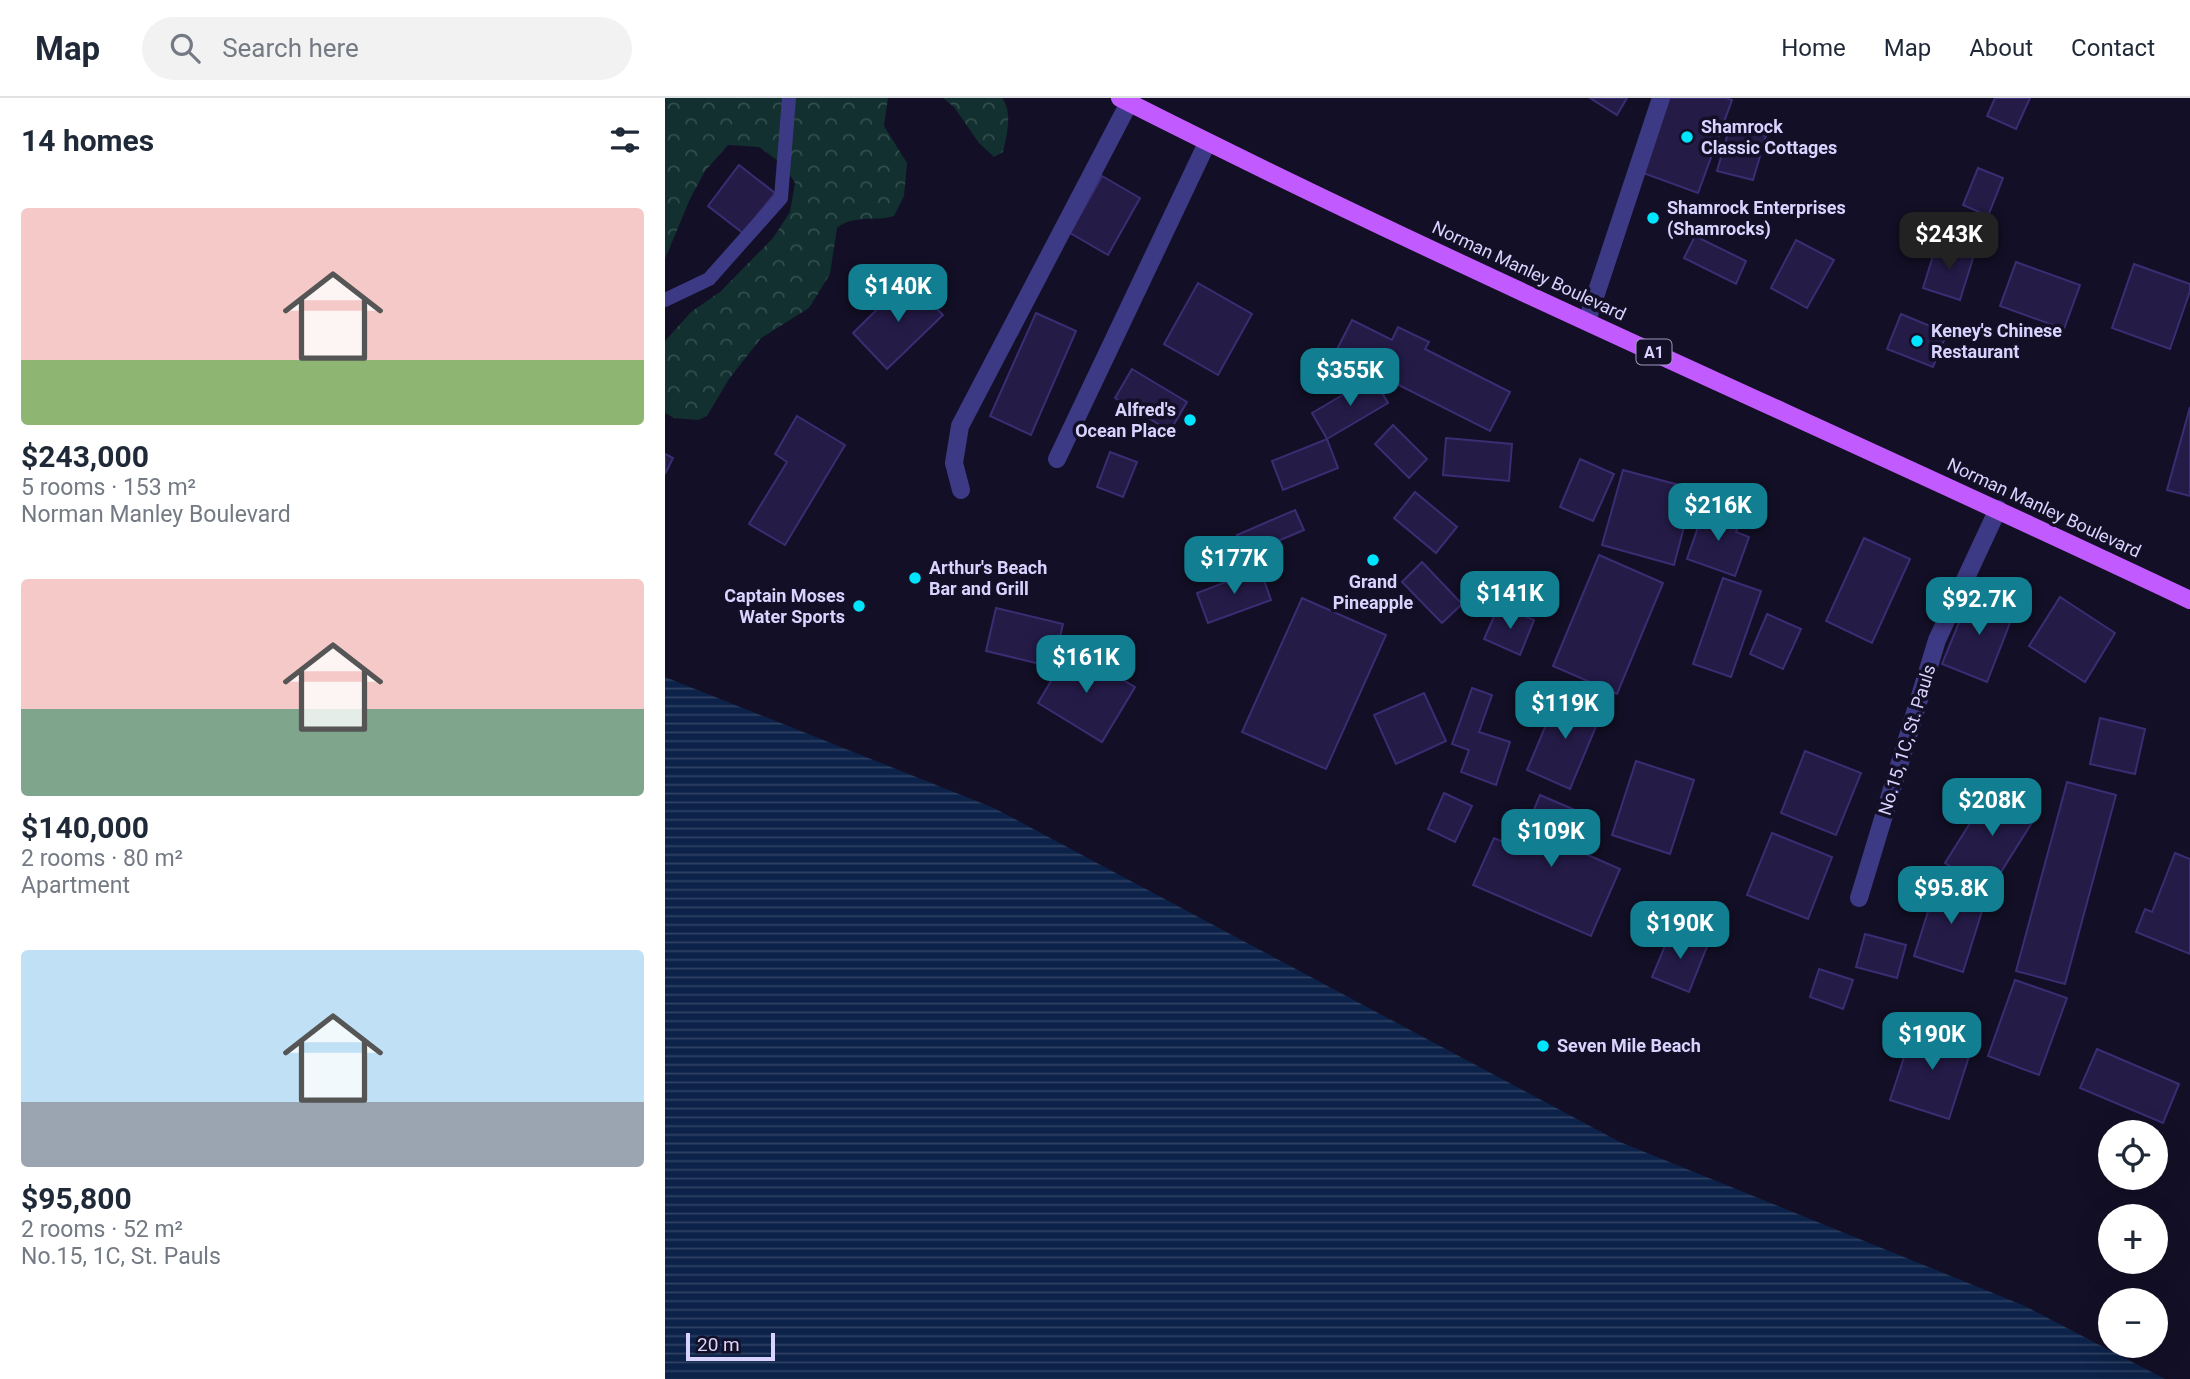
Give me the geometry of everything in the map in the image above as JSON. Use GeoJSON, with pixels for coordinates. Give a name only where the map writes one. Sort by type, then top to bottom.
{"type":"FeatureCollection","features":[{"type":"Feature","properties":{"kind":"main road","name":"Norman Manley Boulevard"},"geometry":{"type":"LineString","coordinates":[[1125,100],[1500,283],[1998,509],[2190,600]]}},
{"type":"Feature","properties":{"kind":"street"},"geometry":{"type":"LineString","coordinates":[[1587,321],[1661,98]]}},
{"type":"Feature","properties":{"kind":"street"},"geometry":{"type":"LineString","coordinates":[[961,490],[954,463],[960,426],[1125,100]]}},
{"type":"Feature","properties":{"kind":"street"},"geometry":{"type":"LineString","coordinates":[[1057,459],[1207,142]]}},
{"type":"Feature","properties":{"kind":"street","name":"No.15, 1C, St. Pauls"},"geometry":{"type":"LineString","coordinates":[[1859,898],[1937,640],[1998,509]]}},
{"type":"Feature","properties":{"kind":"lane"},"geometry":{"type":"LineString","coordinates":[[665,300],[709,279],[781,198],[789,98]]}},
{"type":"Feature","properties":{"kind":"green space"},"geometry":{"type":"Polygon","coordinates":[[[665,98],[888,98],[884,126],[907,163],[904,196],[894,216],[850,221],[837,228],[830,274],[809,308],[761,338],[729,379],[707,416],[698,420],[674,418],[665,413],[665,341],[691,312],[720,292],[773,238],[790,212],[795,183],[784,165],[759,147],[728,145],[705,171],[665,259],[665,98]]]}},
{"type":"Feature","properties":{"kind":"green space"},"geometry":{"type":"Polygon","coordinates":[[[943,98],[1002,98],[1008,117],[1003,152],[994,157],[979,143],[954,107],[943,98]]]}},
{"type":"Feature","properties":{"kind":"water"},"geometry":{"type":"Polygon","coordinates":[[[665,677],[994,808],[1620,1142],[2025,1306],[2098,1344],[2098,1358],[2125,1358],[2165,1379],[665,1379],[665,677]]]}},
{"type":"Feature","properties":{"kind":"building"},"geometry":{"type":"Polygon","coordinates":[[[1590,98],[1627,98],[1617,115],[1590,98]]]}},
{"type":"Feature","properties":{"kind":"building","name":"Shamrock Classic Cottages"},"geometry":{"type":"Polygon","coordinates":[[[1669,98],[1732,100],[1698,193],[1643,173],[1669,98]]]}},
{"type":"Feature","properties":{"kind":"building"},"geometry":{"type":"Polygon","coordinates":[[[1995,98],[2030,98],[2016,129],[1987,116],[1995,98]]]}},
{"type":"Feature","properties":{"kind":"building"},"geometry":{"type":"Polygon","coordinates":[[[1730,126],[1766,136],[1753,180],[1717,171],[1730,126]]]}},
{"type":"Feature","properties":{"kind":"building"},"geometry":{"type":"Polygon","coordinates":[[[739,165],[775,193],[743,233],[708,206],[739,165]]]}},
{"type":"Feature","properties":{"kind":"building"},"geometry":{"type":"Polygon","coordinates":[[[1978,168],[2003,178],[1988,216],[1963,205],[1978,168]]]}},
{"type":"Feature","properties":{"kind":"building"},"geometry":{"type":"Polygon","coordinates":[[[1102,176],[1140,198],[1108,255],[1070,233],[1102,176]]]}},
{"type":"Feature","properties":{"kind":"building"},"geometry":{"type":"Polygon","coordinates":[[[1695,236],[1746,261],[1736,284],[1684,258],[1695,236]]]}},
{"type":"Feature","properties":{"kind":"building"},"geometry":{"type":"Polygon","coordinates":[[[1796,240],[1834,260],[1807,308],[1771,288],[1796,240]]]}},
{"type":"Feature","properties":{"kind":"building"},"geometry":{"type":"Polygon","coordinates":[[[1937,243],[1974,255],[1960,300],[1923,288],[1937,243]]]}},
{"type":"Feature","properties":{"kind":"building"},"geometry":{"type":"Polygon","coordinates":[[[2016,262],[2080,285],[2064,329],[2000,306],[2016,262]]]}},
{"type":"Feature","properties":{"kind":"building"},"geometry":{"type":"Polygon","coordinates":[[[2134,264],[2190,284],[2170,349],[2112,328],[2134,264]]]}},
{"type":"Feature","properties":{"kind":"building"},"geometry":{"type":"Polygon","coordinates":[[[908,279],[943,315],[887,369],[853,333],[908,279]]]}},
{"type":"Feature","properties":{"kind":"building"},"geometry":{"type":"Polygon","coordinates":[[[1198,283],[1252,314],[1218,375],[1164,344],[1198,283]]]}},
{"type":"Feature","properties":{"kind":"building"},"geometry":{"type":"Polygon","coordinates":[[[1036,313],[1076,331],[1031,435],[990,416],[1036,313]]]}},
{"type":"Feature","properties":{"kind":"building","name":"Keney's Chinese Restaurant"},"geometry":{"type":"Polygon","coordinates":[[[1901,314],[1947,333],[1933,367],[1887,349],[1901,314]]]}},
{"type":"Feature","properties":{"kind":"building"},"geometry":{"type":"Polygon","coordinates":[[[1352,320],[1392,340],[1398,327],[1429,342],[1425,349],[1510,392],[1490,431],[1335,353],[1352,320]]]}},
{"type":"Feature","properties":{"kind":"building"},"geometry":{"type":"Polygon","coordinates":[[[1132,369],[1187,402],[1170,431],[1115,398],[1132,369]]]}},
{"type":"Feature","properties":{"kind":"building"},"geometry":{"type":"Polygon","coordinates":[[[1373,377],[1388,403],[1327,439],[1312,413],[1373,377]]]}},
{"type":"Feature","properties":{"kind":"building"},"geometry":{"type":"Polygon","coordinates":[[[2190,407],[2190,496],[2167,490],[2190,407]]]}},
{"type":"Feature","properties":{"kind":"building"},"geometry":{"type":"Polygon","coordinates":[[[797,416],[845,445],[785,545],[749,524],[787,462],[775,454],[797,416]]]}},
{"type":"Feature","properties":{"kind":"building"},"geometry":{"type":"Polygon","coordinates":[[[1393,425],[1427,459],[1409,478],[1375,444],[1393,425]]]}},
{"type":"Feature","properties":{"kind":"building"},"geometry":{"type":"Polygon","coordinates":[[[1446,438],[1512,444],[1509,481],[1443,475],[1446,438]]]}},
{"type":"Feature","properties":{"kind":"building"},"geometry":{"type":"Polygon","coordinates":[[[1327,439],[1338,468],[1283,490],[1272,461],[1327,439]]]}},
{"type":"Feature","properties":{"kind":"building"},"geometry":{"type":"Polygon","coordinates":[[[1110,452],[1137,462],[1123,497],[1097,487],[1110,452]]]}},
{"type":"Feature","properties":{"kind":"building"},"geometry":{"type":"Polygon","coordinates":[[[665,454],[673,458],[665,474],[665,454]]]}},
{"type":"Feature","properties":{"kind":"building"},"geometry":{"type":"Polygon","coordinates":[[[1580,459],[1614,474],[1593,521],[1560,507],[1580,459]]]}},
{"type":"Feature","properties":{"kind":"building"},"geometry":{"type":"Polygon","coordinates":[[[1623,470],[1694,489],[1674,565],[1602,545],[1623,470]]]}},
{"type":"Feature","properties":{"kind":"building"},"geometry":{"type":"Polygon","coordinates":[[[1415,492],[1457,527],[1436,553],[1394,518],[1415,492]]]}},
{"type":"Feature","properties":{"kind":"building"},"geometry":{"type":"Polygon","coordinates":[[[1705,507],[1740,520],[1736,532],[1749,537],[1735,576],[1687,559],[1705,507]]]}},
{"type":"Feature","properties":{"kind":"building"},"geometry":{"type":"Polygon","coordinates":[[[1295,510],[1304,530],[1245,555],[1237,535],[1295,510]]]}},
{"type":"Feature","properties":{"kind":"building"},"geometry":{"type":"Polygon","coordinates":[[[1864,538],[1910,559],[1872,643],[1826,621],[1864,538]]]}},
{"type":"Feature","properties":{"kind":"building"},"geometry":{"type":"Polygon","coordinates":[[[1599,555],[1663,583],[1617,694],[1553,666],[1599,555]]]}},
{"type":"Feature","properties":{"kind":"building"},"geometry":{"type":"Polygon","coordinates":[[[1422,562],[1462,604],[1442,623],[1402,582],[1422,562]]]}},
{"type":"Feature","properties":{"kind":"building"},"geometry":{"type":"Polygon","coordinates":[[[1260,569],[1271,600],[1208,623],[1197,593],[1260,569]]]}},
{"type":"Feature","properties":{"kind":"building"},"geometry":{"type":"Polygon","coordinates":[[[1723,578],[1761,591],[1731,677],[1693,664],[1723,578]]]}},
{"type":"Feature","properties":{"kind":"building"},"geometry":{"type":"Polygon","coordinates":[[[1971,593],[2015,610],[1987,682],[1942,664],[1971,593]]]}},
{"type":"Feature","properties":{"kind":"building"},"geometry":{"type":"Polygon","coordinates":[[[2060,597],[2115,633],[2085,682],[2029,646],[2060,597]]]}},
{"type":"Feature","properties":{"kind":"building"},"geometry":{"type":"Polygon","coordinates":[[[1302,598],[1386,635],[1326,769],[1242,732],[1302,598]]]}},
{"type":"Feature","properties":{"kind":"building"},"geometry":{"type":"Polygon","coordinates":[[[996,608],[1063,624],[1053,667],[986,651],[996,608]]]}},
{"type":"Feature","properties":{"kind":"building"},"geometry":{"type":"Polygon","coordinates":[[[1513,611],[1534,620],[1520,655],[1484,639],[1496,612],[1509,618],[1513,611]]]}},
{"type":"Feature","properties":{"kind":"building"},"geometry":{"type":"Polygon","coordinates":[[[1767,614],[1801,629],[1783,669],[1750,654],[1767,614]]]}},
{"type":"Feature","properties":{"kind":"building"},"geometry":{"type":"Polygon","coordinates":[[[1070,649],[1135,687],[1102,742],[1038,703],[1070,649]]]}},
{"type":"Feature","properties":{"kind":"building"},"geometry":{"type":"Polygon","coordinates":[[[1472,688],[1492,695],[1479,732],[1510,742],[1496,785],[1461,772],[1469,750],[1452,744],[1472,688]]]}},
{"type":"Feature","properties":{"kind":"building"},"geometry":{"type":"Polygon","coordinates":[[[1424,693],[1446,741],[1396,764],[1374,715],[1424,693]]]}},
{"type":"Feature","properties":{"kind":"building"},"geometry":{"type":"Polygon","coordinates":[[[1559,694],[1602,712],[1570,789],[1527,770],[1559,694]]]}},
{"type":"Feature","properties":{"kind":"building"},"geometry":{"type":"Polygon","coordinates":[[[2100,718],[2145,729],[2135,774],[2090,764],[2100,718]]]}},
{"type":"Feature","properties":{"kind":"building"},"geometry":{"type":"Polygon","coordinates":[[[1805,751],[1861,773],[1836,835],[1781,813],[1805,751]]]}},
{"type":"Feature","properties":{"kind":"building"},"geometry":{"type":"Polygon","coordinates":[[[1636,761],[1694,780],[1670,854],[1612,835],[1636,761]]]}},
{"type":"Feature","properties":{"kind":"building"},"geometry":{"type":"Polygon","coordinates":[[[2067,782],[2116,795],[2065,984],[2016,971],[2067,782]]]}},
{"type":"Feature","properties":{"kind":"building"},"geometry":{"type":"Polygon","coordinates":[[[1994,785],[2038,813],[1989,891],[1945,863],[1994,785]]]}},
{"type":"Feature","properties":{"kind":"building"},"geometry":{"type":"Polygon","coordinates":[[[1444,793],[1472,806],[1455,842],[1428,829],[1444,793]]]}},
{"type":"Feature","properties":{"kind":"building"},"geometry":{"type":"Polygon","coordinates":[[[1540,795],[1596,819],[1581,852],[1620,869],[1591,936],[1473,885],[1494,838],[1518,848],[1540,795]]]}},
{"type":"Feature","properties":{"kind":"building"},"geometry":{"type":"Polygon","coordinates":[[[1772,833],[1832,857],[1808,919],[1747,895],[1772,833]]]}},
{"type":"Feature","properties":{"kind":"building"},"geometry":{"type":"Polygon","coordinates":[[[2175,853],[2190,859],[2190,954],[2136,932],[2145,909],[2152,912],[2175,853]]]}},
{"type":"Feature","properties":{"kind":"building"},"geometry":{"type":"Polygon","coordinates":[[[1938,880],[1987,895],[1963,972],[1914,956],[1938,880]]]}},
{"type":"Feature","properties":{"kind":"building"},"geometry":{"type":"Polygon","coordinates":[[[1672,929],[1708,944],[1689,992],[1652,977],[1672,929]]]}},
{"type":"Feature","properties":{"kind":"building"},"geometry":{"type":"Polygon","coordinates":[[[1865,934],[1906,945],[1897,978],[1856,967],[1865,934]]]}},
{"type":"Feature","properties":{"kind":"building"},"geometry":{"type":"Polygon","coordinates":[[[1819,969],[1853,980],[1843,1009],[1810,997],[1819,969]]]}},
{"type":"Feature","properties":{"kind":"building"},"geometry":{"type":"Polygon","coordinates":[[[2015,980],[2067,998],[2039,1075],[1988,1056],[2015,980]]]}},
{"type":"Feature","properties":{"kind":"building"},"geometry":{"type":"Polygon","coordinates":[[[1915,1024],[1973,1044],[1949,1119],[1890,1100],[1915,1024]]]}},
{"type":"Feature","properties":{"kind":"building"},"geometry":{"type":"Polygon","coordinates":[[[2097,1049],[2179,1084],[2164,1120],[2156,1120],[2080,1088],[2097,1049]]]}},
{"type":"Feature","properties":{"kind":"place","name":"Shamrock Classic Cottages"},"geometry":{"type":"Point","coordinates":[1687,137]}},
{"type":"Feature","properties":{"kind":"place","name":"Shamrock Enterprises (Shamrocks)"},"geometry":{"type":"Point","coordinates":[1653,218]}},
{"type":"Feature","properties":{"kind":"place","name":"Keney's Chinese Restaurant"},"geometry":{"type":"Point","coordinates":[1917,341]}},
{"type":"Feature","properties":{"kind":"place","name":"Alfred's Ocean Place"},"geometry":{"type":"Point","coordinates":[1190,420]}},
{"type":"Feature","properties":{"kind":"place","name":"Grand Pineapple"},"geometry":{"type":"Point","coordinates":[1373,560]}},
{"type":"Feature","properties":{"kind":"place","name":"Arthur's Beach Bar and Grill"},"geometry":{"type":"Point","coordinates":[915,578]}},
{"type":"Feature","properties":{"kind":"place","name":"Captain Moses Water Sports"},"geometry":{"type":"Point","coordinates":[859,606]}},
{"type":"Feature","properties":{"kind":"place","name":"Seven Mile Beach"},"geometry":{"type":"Point","coordinates":[1543,1046]}}]}
